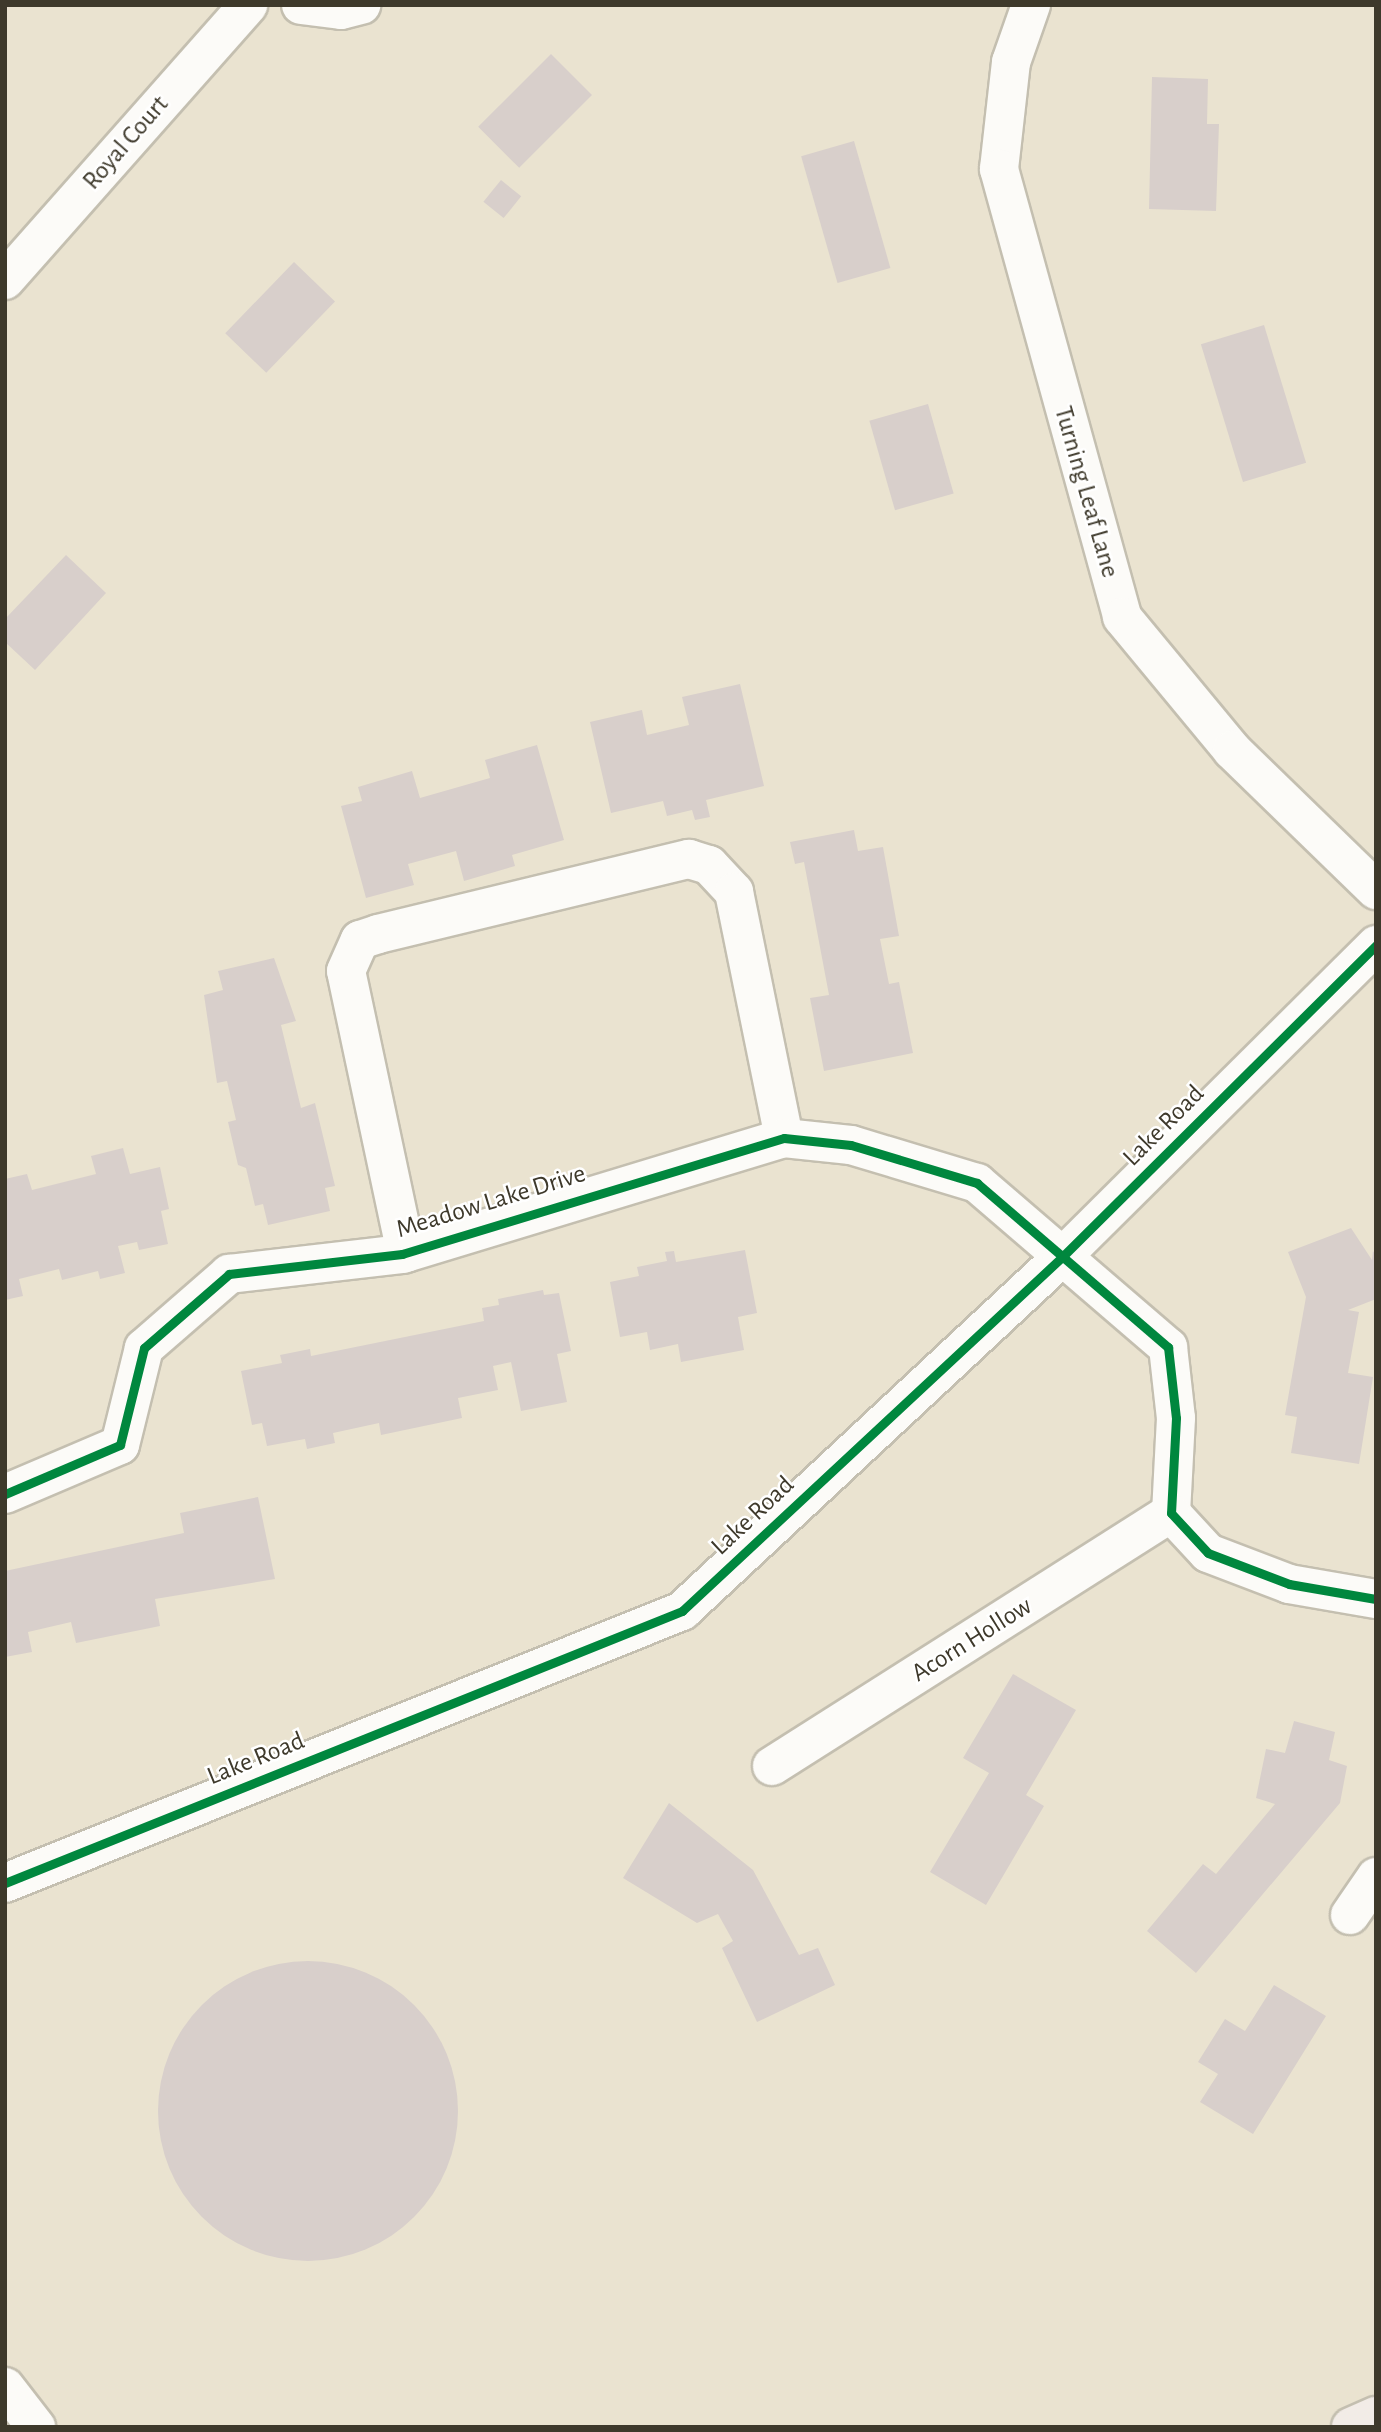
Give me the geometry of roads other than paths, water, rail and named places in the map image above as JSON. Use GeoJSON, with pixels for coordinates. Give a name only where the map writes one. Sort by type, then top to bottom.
{"type":"FeatureCollection","features":[{"type":"Feature","properties":{"kind":"main road"},"geometry":{"type":"LineString","coordinates":[[1351,2427],[1376,2416]]}},
{"type":"Feature","properties":{"kind":"street","name":"Royal Court"},"geometry":{"type":"LineString","coordinates":[[5,280],[248,5]]}},
{"type":"Feature","properties":{"kind":"street"},"geometry":{"type":"LineString","coordinates":[[301,5],[341,10],[361,5]]}},
{"type":"Feature","properties":{"kind":"street","name":"Turning Leaf Lane"},"geometry":{"type":"LineString","coordinates":[[1031,5],[1010,62],[999,169],[1122,617],[1232,750],[1376,890]]}},
{"type":"Feature","properties":{"kind":"street"},"geometry":{"type":"LineString","coordinates":[[406,1253],[346,971],[360,940],[378,934],[689,859],[709,865],[734,892],[784,1138]]}},
{"type":"Feature","properties":{"kind":"street","name":"Lake Road"},"geometry":{"type":"LineString","coordinates":[[5,1883],[682,1611],[1062,1257],[1376,945]]}},
{"type":"Feature","properties":{"kind":"street","name":"Meadow Lake Drive"},"geometry":{"type":"LineString","coordinates":[[5,1494],[120,1445],[144,1348],[229,1275],[406,1253],[784,1138],[851,1145],[977,1183],[1168,1347],[1176,1418],[1171,1513]]}},
{"type":"Feature","properties":{"kind":"street"},"geometry":{"type":"LineString","coordinates":[[1171,1513],[1208,1553],[1290,1584],[1376,1598]]}},
{"type":"Feature","properties":{"kind":"street","name":"Acorn Hollow"},"geometry":{"type":"LineString","coordinates":[[772,1766],[1171,1513]]}},
{"type":"Feature","properties":{"kind":"street"},"geometry":{"type":"LineString","coordinates":[[1350,1915],[1376,1877]]}},
{"type":"Feature","properties":{"kind":"street"},"geometry":{"type":"LineString","coordinates":[[5,2387],[36,2427]]}}]}
